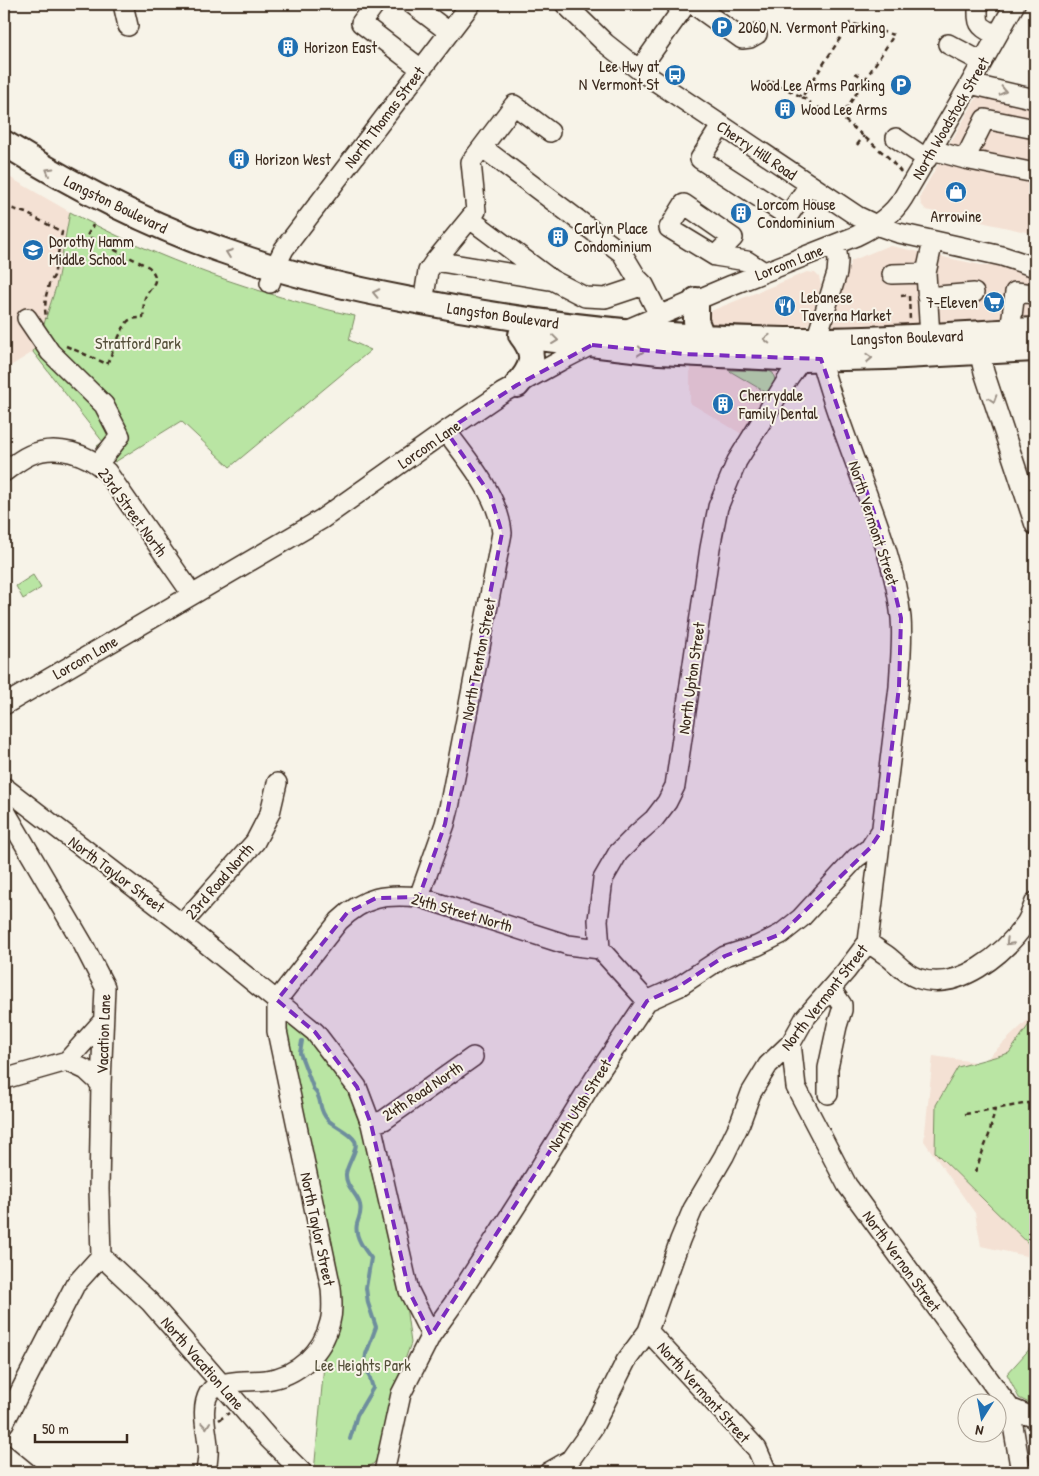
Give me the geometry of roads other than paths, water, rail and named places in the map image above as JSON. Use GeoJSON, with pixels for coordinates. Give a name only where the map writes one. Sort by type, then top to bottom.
{"type":"FeatureCollection","features":[{"type":"Feature","properties":{"kind":"main road","name":"Langston Boulevard"},"geometry":{"type":"LineString","coordinates":[[4,143],[55,174],[131,213],[272,276]]}},
{"type":"Feature","properties":{"kind":"main road","name":"Langston Boulevard"},"geometry":{"type":"LineString","coordinates":[[4,162],[66,199],[139,235],[206,262],[272,276],[336,284],[422,311],[521,335],[634,350],[684,354],[813,352],[979,343],[1010,332],[1035,330]]}},
{"type":"Feature","properties":{"kind":"main road"},"geometry":{"type":"LineString","coordinates":[[696,300],[696,321],[702,336]]}},
{"type":"Feature","properties":{"kind":"main road","name":"Langston Boulevard"},"geometry":{"type":"LineString","coordinates":[[422,311],[512,318],[624,331],[702,336],[813,352],[920,331],[979,343],[1035,349]]}},
{"type":"Feature","properties":{"kind":"main road"},"geometry":{"type":"LineString","coordinates":[[517,385],[530,368],[532,361],[527,343],[521,335]]}},
{"type":"Feature","properties":{"kind":"street"},"geometry":{"type":"LineString","coordinates":[[123,4],[128,26]]}},
{"type":"Feature","properties":{"kind":"street"},"geometry":{"type":"LineString","coordinates":[[375,4],[361,23],[421,69]]}},
{"type":"Feature","properties":{"kind":"street"},"geometry":{"type":"LineString","coordinates":[[412,4],[449,32]]}},
{"type":"Feature","properties":{"kind":"street","name":"North Thomas Street"},"geometry":{"type":"LineString","coordinates":[[272,276],[282,252],[471,4]]}},
{"type":"Feature","properties":{"kind":"street"},"geometry":{"type":"LineString","coordinates":[[639,70],[686,4]]}},
{"type":"Feature","properties":{"kind":"street"},"geometry":{"type":"LineString","coordinates":[[693,4],[742,39],[750,38],[757,34]]}},
{"type":"Feature","properties":{"kind":"street"},"geometry":{"type":"LineString","coordinates":[[978,4],[978,21],[994,51]]}},
{"type":"Feature","properties":{"kind":"street","name":"North Woodstock Street"},"geometry":{"type":"LineString","coordinates":[[876,225],[900,204],[970,84],[994,51],[1015,4]]}},
{"type":"Feature","properties":{"kind":"street","name":"Cherry Hill Road"},"geometry":{"type":"LineString","coordinates":[[574,7],[605,43],[639,70],[849,211],[876,225],[904,234],[1002,256],[1035,267]]}},
{"type":"Feature","properties":{"kind":"street"},"geometry":{"type":"LineString","coordinates":[[948,44],[994,51]]}},
{"type":"Feature","properties":{"kind":"street"},"geometry":{"type":"LineString","coordinates":[[970,84],[1035,99]]}},
{"type":"Feature","properties":{"kind":"street"},"geometry":{"type":"LineString","coordinates":[[422,311],[428,271],[476,211],[471,162],[514,105],[550,132]]}},
{"type":"Feature","properties":{"kind":"street"},"geometry":{"type":"LineString","coordinates":[[965,159],[985,118],[1035,128]]}},
{"type":"Feature","properties":{"kind":"street"},"geometry":{"type":"LineString","coordinates":[[721,126],[700,159],[788,216],[809,185]]}},
{"type":"Feature","properties":{"kind":"street"},"geometry":{"type":"LineString","coordinates":[[896,138],[929,154],[1035,173]]}},
{"type":"Feature","properties":{"kind":"street"},"geometry":{"type":"LineString","coordinates":[[482,148],[622,254],[637,278],[644,285],[659,316]]}},
{"type":"Feature","properties":{"kind":"street"},"geometry":{"type":"LineString","coordinates":[[470,219],[552,280],[585,297],[605,298],[644,285]]}},
{"type":"Feature","properties":{"kind":"street","name":"Lorcom Lane"},"geometry":{"type":"LineString","coordinates":[[4,705],[322,519],[446,431],[517,385],[592,345],[696,300],[836,244],[876,225]]}},
{"type":"Feature","properties":{"kind":"street"},"geometry":{"type":"LineString","coordinates":[[920,331],[927,297],[926,273],[933,241]]}},
{"type":"Feature","properties":{"kind":"street"},"geometry":{"type":"LineString","coordinates":[[813,352],[837,273],[836,244]]}},
{"type":"Feature","properties":{"kind":"street"},"geometry":{"type":"LineString","coordinates":[[715,256],[747,261],[764,272]]}},
{"type":"Feature","properties":{"kind":"street","name":"Cherry Hill Road"},"geometry":{"type":"LineString","coordinates":[[1002,256],[1035,257]]}},
{"type":"Feature","properties":{"kind":"street"},"geometry":{"type":"LineString","coordinates":[[435,261],[552,280]]}},
{"type":"Feature","properties":{"kind":"street"},"geometry":{"type":"LineString","coordinates":[[892,274],[926,273]]}},
{"type":"Feature","properties":{"kind":"street"},"geometry":{"type":"LineString","coordinates":[[1010,332],[1015,292],[1035,294]]}},
{"type":"Feature","properties":{"kind":"street"},"geometry":{"type":"LineString","coordinates":[[927,297],[974,294]]}},
{"type":"Feature","properties":{"kind":"street"},"geometry":{"type":"LineString","coordinates":[[27,318],[50,352],[104,405],[120,436],[98,464]]}},
{"type":"Feature","properties":{"kind":"street"},"geometry":{"type":"LineString","coordinates":[[979,343],[984,372],[1035,524]]}},
{"type":"Feature","properties":{"kind":"street","name":"North Vermont Street"},"geometry":{"type":"LineString","coordinates":[[767,1472],[757,1450],[648,1331],[693,1208],[724,1156],[740,1123],[751,1093],[768,1066],[791,1043],[805,1018],[831,989],[868,942],[899,686],[902,648],[901,618],[893,572],[880,530],[845,432],[813,352]]}},
{"type":"Feature","properties":{"kind":"street","name":"North Upton Street"},"geometry":{"type":"LineString","coordinates":[[600,949],[598,920],[603,880],[618,853],[654,819],[667,802],[675,786],[710,548],[718,507],[737,461],[789,377],[813,352]]}},
{"type":"Feature","properties":{"kind":"street","name":"North Trenton Street"},"geometry":{"type":"LineString","coordinates":[[420,897],[449,808],[502,533],[498,512],[490,494],[446,431]]}},
{"type":"Feature","properties":{"kind":"street","name":"23rd Street North"},"geometry":{"type":"LineString","coordinates":[[4,472],[31,454],[45,450],[71,452],[98,464],[107,472],[192,594]]}},
{"type":"Feature","properties":{"kind":"street","name":"23rd Road North"},"geometry":{"type":"LineString","coordinates":[[182,924],[255,842],[270,813],[277,783]]}},
{"type":"Feature","properties":{"kind":"street","name":"North Taylor Street"},"geometry":{"type":"LineString","coordinates":[[4,787],[182,924],[316,1032],[357,1087],[370,1124],[409,1291],[431,1335]]}},
{"type":"Feature","properties":{"kind":"street","name":"Vacation Lane"},"geometry":{"type":"LineString","coordinates":[[4,809],[84,944],[105,987],[102,1022],[99,1189],[100,1256]]}},
{"type":"Feature","properties":{"kind":"street"},"geometry":{"type":"LineString","coordinates":[[600,949],[646,1001],[678,986],[724,956],[757,946],[781,934],[801,918],[856,858],[870,848],[882,830]]}},
{"type":"Feature","properties":{"kind":"street","name":"24th Street North"},"geometry":{"type":"LineString","coordinates":[[277,1000],[347,913],[365,902],[394,895],[420,897],[568,945],[600,949]]}},
{"type":"Feature","properties":{"kind":"street"},"geometry":{"type":"LineString","coordinates":[[868,942],[910,975],[929,981],[953,980],[970,973],[1010,942],[1027,921],[1035,902]]}},
{"type":"Feature","properties":{"kind":"street"},"geometry":{"type":"LineString","coordinates":[[828,1094],[828,1068],[842,1010],[842,1005],[831,989]]}},
{"type":"Feature","properties":{"kind":"street","name":"North Taylor Street"},"geometry":{"type":"LineString","coordinates":[[220,1384],[268,1380],[285,1376],[295,1370],[311,1358],[325,1338],[331,1314],[332,1288],[277,1031],[277,1000]]}},
{"type":"Feature","properties":{"kind":"street","name":"North Utah Street"},"geometry":{"type":"LineString","coordinates":[[384,1472],[401,1394],[431,1335],[454,1303],[595,1078],[646,1001]]}},
{"type":"Feature","properties":{"kind":"street"},"geometry":{"type":"LineString","coordinates":[[4,1079],[67,1061],[102,1022]]}},
{"type":"Feature","properties":{"kind":"street","name":"North Vernon Street"},"geometry":{"type":"LineString","coordinates":[[791,1043],[796,1087],[847,1185],[1010,1408],[1021,1472]]}},
{"type":"Feature","properties":{"kind":"street","name":"24th Road North"},"geometry":{"type":"LineString","coordinates":[[370,1124],[384,1120],[473,1057]]}},
{"type":"Feature","properties":{"kind":"street"},"geometry":{"type":"LineString","coordinates":[[67,1061],[86,1070],[101,1084]]}},
{"type":"Feature","properties":{"kind":"street"},"geometry":{"type":"LineString","coordinates":[[4,1423],[75,1285],[100,1256]]}},
{"type":"Feature","properties":{"kind":"street","name":"North Vacation Lane"},"geometry":{"type":"LineString","coordinates":[[100,1256],[150,1302],[269,1439],[302,1472]]}},
{"type":"Feature","properties":{"kind":"street"},"geometry":{"type":"LineString","coordinates":[[549,1472],[570,1460],[592,1429],[626,1361],[648,1331]]}},
{"type":"Feature","properties":{"kind":"street"},"geometry":{"type":"LineString","coordinates":[[206,1472],[208,1448],[206,1402],[210,1392],[220,1384]]}},
{"type":"Feature","properties":{"kind":"street"},"geometry":{"type":"LineString","coordinates":[[1010,1408],[1035,1418]]}},
{"type":"Feature","properties":{"kind":"street"},"geometry":{"type":"LineString","coordinates":[[4,1454],[26,1472]]}},
{"type":"Feature","properties":{"kind":"waterway"},"geometry":{"type":"LineString","coordinates":[[302,1041],[300,1053],[314,1090],[317,1093],[322,1112],[334,1125],[350,1135],[356,1144],[347,1170],[346,1179],[360,1205],[356,1229],[358,1238],[371,1258],[366,1288],[368,1303],[376,1327],[365,1362],[373,1388],[357,1415],[350,1439]]}},
{"type":"Feature","properties":{"kind":"place","name":"2060 N. Vermont Parking"},"geometry":{"type":"Point","coordinates":[722,27]}},
{"type":"Feature","properties":{"kind":"place","name":"Horizon East"},"geometry":{"type":"Point","coordinates":[288,47]}},
{"type":"Feature","properties":{"kind":"place","name":"Lee Hwy at N Vermont St"},"geometry":{"type":"Point","coordinates":[675,75]}},
{"type":"Feature","properties":{"kind":"place","name":"Wood Lee Arms Parking"},"geometry":{"type":"Point","coordinates":[901,85]}},
{"type":"Feature","properties":{"kind":"place","name":"Wood Lee Arms"},"geometry":{"type":"Point","coordinates":[785,109]}},
{"type":"Feature","properties":{"kind":"place","name":"Horizon West"},"geometry":{"type":"Point","coordinates":[239,159]}},
{"type":"Feature","properties":{"kind":"place","name":"Arrowine"},"geometry":{"type":"Point","coordinates":[956,192]}},
{"type":"Feature","properties":{"kind":"place","name":"Lorcom House Condominium"},"geometry":{"type":"Point","coordinates":[741,213]}},
{"type":"Feature","properties":{"kind":"place","name":"Carlyn Place Condominium"},"geometry":{"type":"Point","coordinates":[558,237]}},
{"type":"Feature","properties":{"kind":"place","name":"Dorothy Hamm Middle School"},"geometry":{"type":"Point","coordinates":[33,250]}},
{"type":"Feature","properties":{"kind":"place","name":"7-Eleven"},"geometry":{"type":"Point","coordinates":[994,302]}},
{"type":"Feature","properties":{"kind":"place","name":"Lebanese Taverna Market"},"geometry":{"type":"Point","coordinates":[785,306]}},
{"type":"Feature","properties":{"kind":"place","name":"Cherrydale Family Dental"},"geometry":{"type":"Point","coordinates":[723,404]}},
{"type":"Feature","properties":{"kind":"park label","name":"Stratford Park"},"geometry":{"type":"Point","coordinates":[138,343]}},
{"type":"Feature","properties":{"kind":"park label","name":"Lee Heights Park"},"geometry":{"type":"Point","coordinates":[363,1365]}}]}
